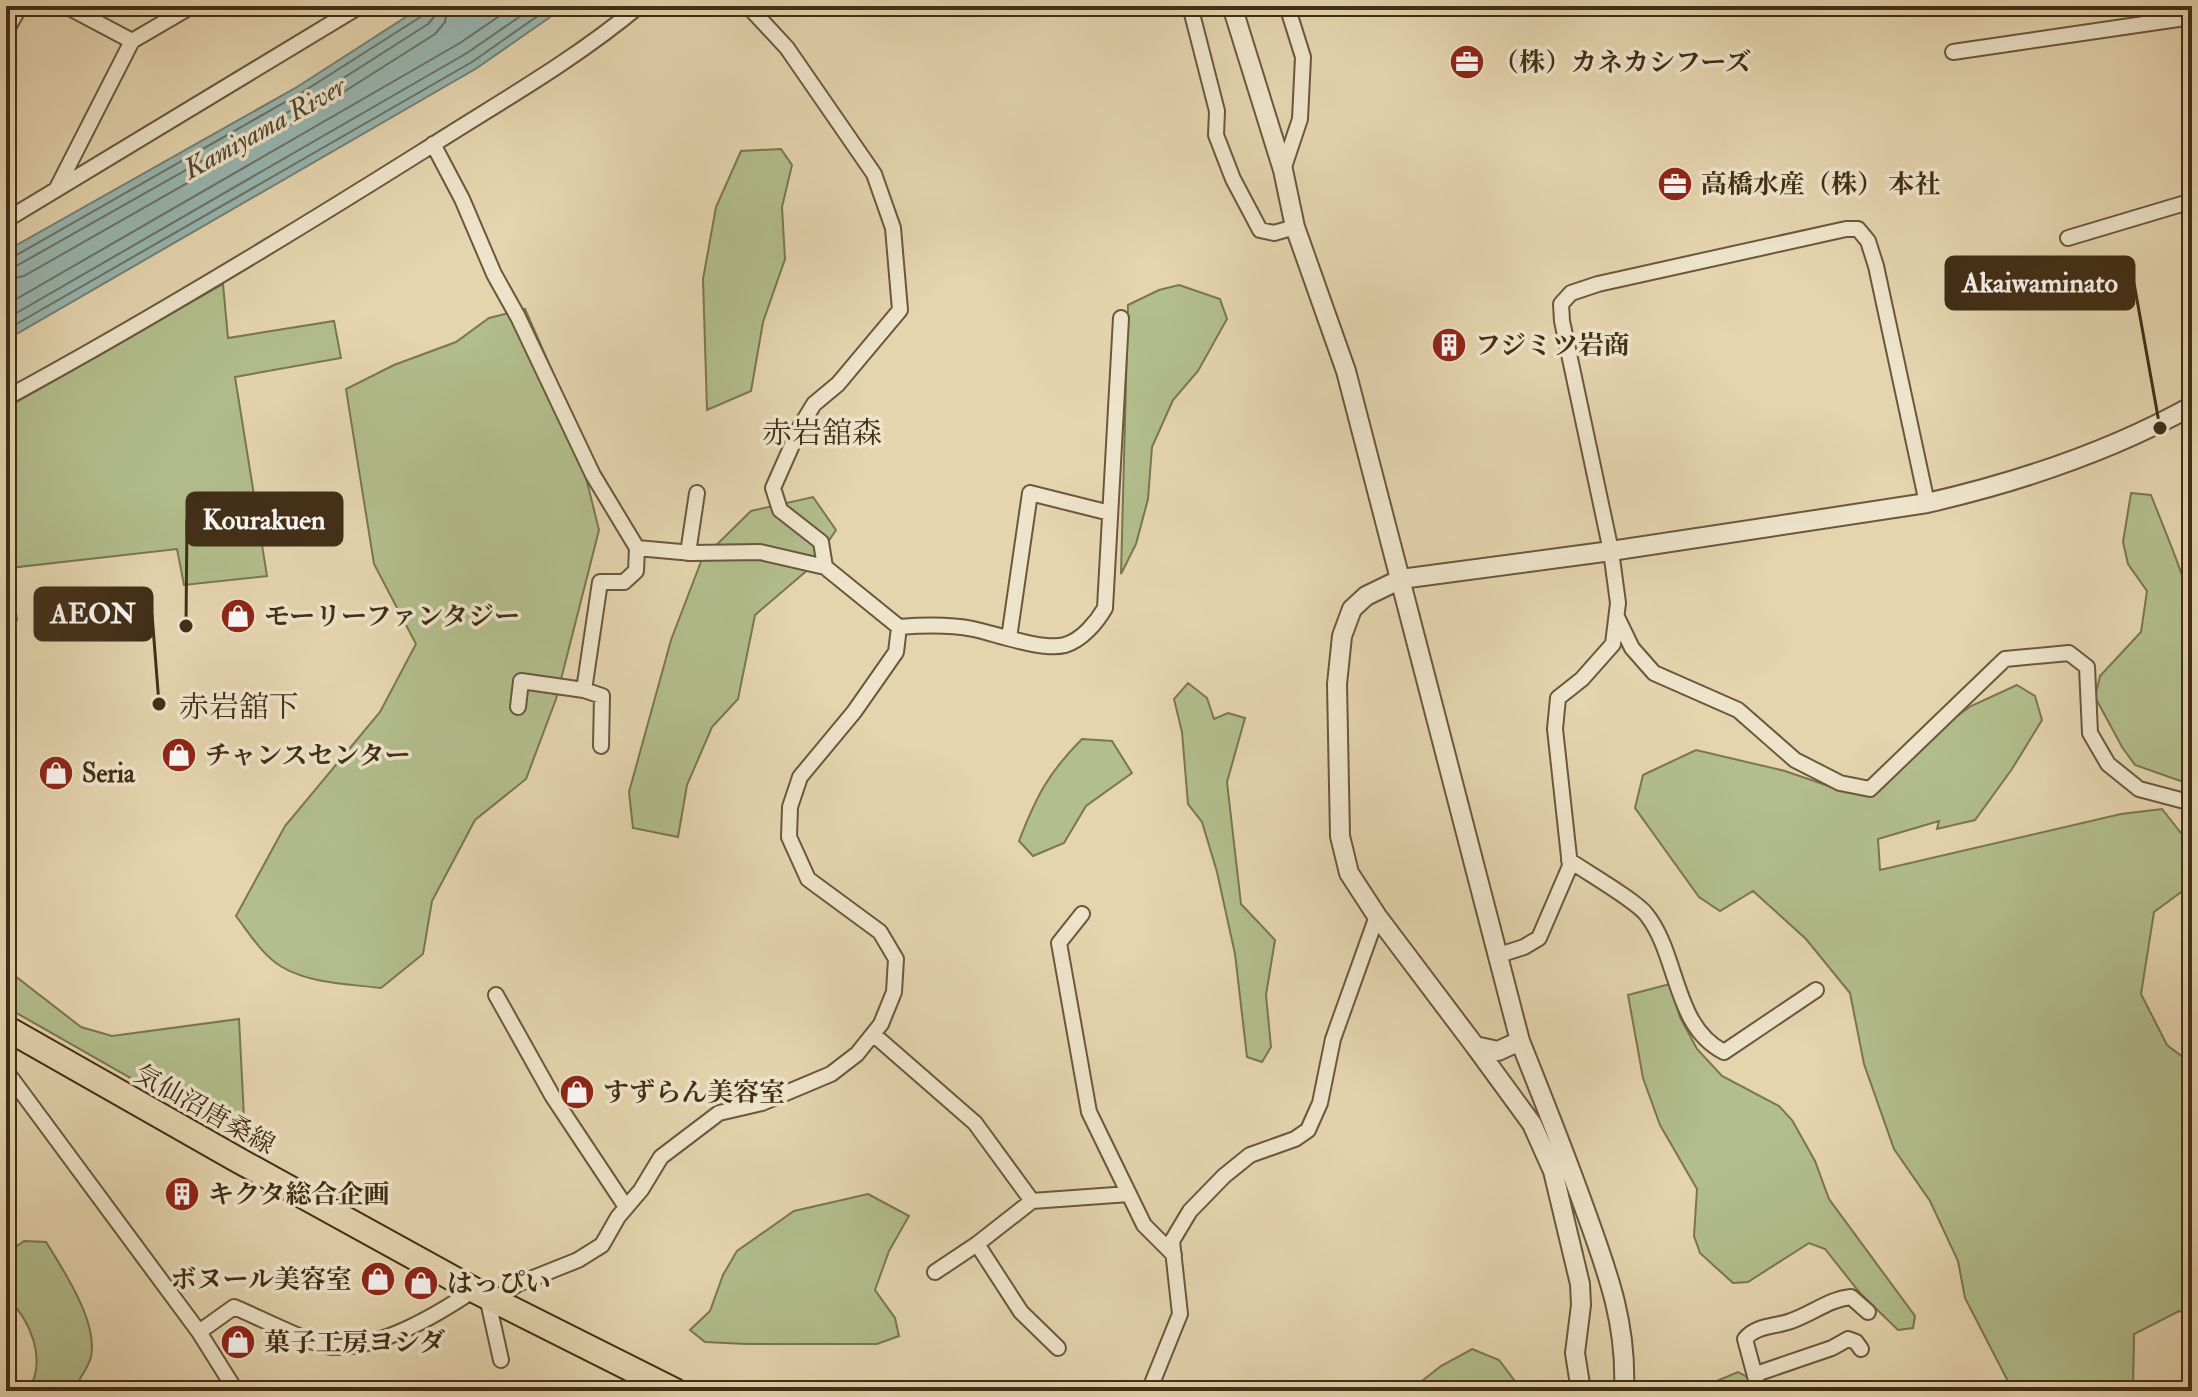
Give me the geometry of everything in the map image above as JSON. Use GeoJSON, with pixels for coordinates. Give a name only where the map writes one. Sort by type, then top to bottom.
{"type":"FeatureCollection","features":[{"type":"Feature","properties":{"kind":"main road","name":"気仙沼唐桑線"},"geometry":{"type":"LineString","coordinates":[[6,1028],[485,1295],[671,1390]]}},
{"type":"Feature","properties":{"kind":"street"},"geometry":{"type":"LineString","coordinates":[[6,31],[20,6]]}},
{"type":"Feature","properties":{"kind":"street"},"geometry":{"type":"LineString","coordinates":[[66,6],[132,41]]}},
{"type":"Feature","properties":{"kind":"street"},"geometry":{"type":"LineString","coordinates":[[57,188],[132,41],[192,6]]}},
{"type":"Feature","properties":{"kind":"street"},"geometry":{"type":"LineString","coordinates":[[6,220],[360,6]]}},
{"type":"Feature","properties":{"kind":"street"},"geometry":{"type":"LineString","coordinates":[[6,398],[111,342],[211,282],[576,55],[639,6]]}},
{"type":"Feature","properties":{"kind":"street"},"geometry":{"type":"LineString","coordinates":[[748,6],[787,48],[855,144],[874,174],[893,228],[900,310],[838,384],[814,404],[795,436],[773,488],[780,510],[821,542],[825,567]]}},
{"type":"Feature","properties":{"kind":"street"},"geometry":{"type":"LineString","coordinates":[[1190,6],[1217,111],[1216,135],[1233,179],[1260,230],[1274,233],[1295,227]]}},
{"type":"Feature","properties":{"kind":"street"},"geometry":{"type":"LineString","coordinates":[[1232,6],[1283,170],[1295,227],[1346,371],[1520,1041],[1614,1289],[1625,1362],[1624,1391]]}},
{"type":"Feature","properties":{"kind":"street"},"geometry":{"type":"LineString","coordinates":[[1283,170],[1300,119],[1303,57],[1287,6]]}},
{"type":"Feature","properties":{"kind":"street"},"geometry":{"type":"LineString","coordinates":[[1953,52],[2192,17]]}},
{"type":"Feature","properties":{"kind":"street"},"geometry":{"type":"LineString","coordinates":[[433,144],[593,475],[637,548],[636,571],[624,582],[600,582],[584,690]]}},
{"type":"Feature","properties":{"kind":"street"},"geometry":{"type":"LineString","coordinates":[[2068,238],[2192,201]]}},
{"type":"Feature","properties":{"kind":"street"},"geometry":{"type":"LineString","coordinates":[[1496,956],[1524,947],[1539,938],[1570,866],[1555,729],[1558,698],[1582,679],[1613,644],[1618,603],[1611,551],[1562,321],[1561,304],[1571,293],[1598,284],[1846,229],[1858,229],[1868,241],[1876,266],[1927,503]]}},
{"type":"Feature","properties":{"kind":"street"},"geometry":{"type":"LineString","coordinates":[[637,548],[688,553],[760,552],[825,567],[899,627],[936,625],[972,629],[1037,644],[1065,645],[1095,626],[1105,608],[1121,318]]}},
{"type":"Feature","properties":{"kind":"street"},"geometry":{"type":"LineString","coordinates":[[1581,1391],[1575,1353],[1581,1294],[1553,1171],[1532,1124],[1377,916],[1349,873],[1340,836],[1337,684],[1342,636],[1352,609],[1366,596],[1401,579],[1927,503],[2052,468],[2160,424],[2192,406]]}},
{"type":"Feature","properties":{"kind":"street"},"geometry":{"type":"LineString","coordinates":[[688,553],[697,493]]}},
{"type":"Feature","properties":{"kind":"street"},"geometry":{"type":"LineString","coordinates":[[1009,638],[1030,493],[1110,513]]}},
{"type":"Feature","properties":{"kind":"street"},"geometry":{"type":"LineString","coordinates":[[1616,616],[1632,648],[1654,673],[1738,710],[1795,760],[1840,783],[1870,789],[2005,659],[2069,653],[2087,667],[2090,733],[2108,764],[2139,789],[2192,803]]}},
{"type":"Feature","properties":{"kind":"street"},"geometry":{"type":"LineString","coordinates":[[199,1332],[234,1307],[329,1348],[376,1340],[578,1260],[602,1245],[661,1157],[719,1113],[762,1103],[831,1074],[857,1054],[881,1024],[894,992],[896,959],[880,932],[808,879],[789,837],[790,807],[800,777],[854,712],[896,652],[899,627]]}},
{"type":"Feature","properties":{"kind":"street"},"geometry":{"type":"LineString","coordinates":[[518,707],[521,681],[584,690],[602,696],[601,746]]}},
{"type":"Feature","properties":{"kind":"street"},"geometry":{"type":"LineString","coordinates":[[1569,860],[1646,913],[1667,954],[1684,1006],[1708,1044],[1724,1052],[1816,990]]}},
{"type":"Feature","properties":{"kind":"street"},"geometry":{"type":"LineString","coordinates":[[1082,914],[1059,943],[1089,1112],[1144,1225],[1174,1255]]}},
{"type":"Feature","properties":{"kind":"street"},"geometry":{"type":"LineString","coordinates":[[1149,1391],[1180,1314],[1172,1241],[1190,1211],[1224,1176],[1250,1155],[1295,1139],[1308,1130],[1320,1103],[1333,1039],[1377,916]]}},
{"type":"Feature","properties":{"kind":"street"},"geometry":{"type":"LineString","coordinates":[[496,995],[553,1097],[626,1207]]}},
{"type":"Feature","properties":{"kind":"street"},"geometry":{"type":"LineString","coordinates":[[873,1034],[975,1123],[1032,1201]]}},
{"type":"Feature","properties":{"kind":"street"},"geometry":{"type":"LineString","coordinates":[[1475,1046],[1498,1051],[1520,1041]]}},
{"type":"Feature","properties":{"kind":"street"},"geometry":{"type":"LineString","coordinates":[[6,1071],[199,1332],[236,1391]]}},
{"type":"Feature","properties":{"kind":"street"},"geometry":{"type":"LineString","coordinates":[[935,1272],[1032,1201],[1129,1194]]}},
{"type":"Feature","properties":{"kind":"street"},"geometry":{"type":"LineString","coordinates":[[977,1244],[1021,1312],[1058,1348]]}},
{"type":"Feature","properties":{"kind":"street"},"geometry":{"type":"LineString","coordinates":[[485,1295],[501,1360]]}},
{"type":"Feature","properties":{"kind":"street"},"geometry":{"type":"LineString","coordinates":[[1759,1391],[1745,1339],[1752,1331],[1792,1321],[1839,1298],[1851,1297],[1868,1312]]}},
{"type":"Feature","properties":{"kind":"street"},"geometry":{"type":"LineString","coordinates":[[1756,1374],[1832,1348],[1848,1339],[1856,1342],[1861,1349]]}},
{"type":"Feature","properties":{"kind":"green space"},"geometry":{"type":"Polygon","coordinates":[[[781,149],[792,165],[782,207],[785,259],[763,322],[751,391],[707,410],[703,279],[716,207],[741,151],[781,149]]]}},
{"type":"Feature","properties":{"kind":"green space"},"geometry":{"type":"Polygon","coordinates":[[[223,284],[228,338],[334,321],[341,358],[235,377],[267,576],[184,585],[177,549],[10,568],[17,620],[6,621],[6,408],[223,284]]]}},
{"type":"Feature","properties":{"kind":"green space"},"geometry":{"type":"Polygon","coordinates":[[[1179,285],[1220,299],[1227,319],[1198,371],[1173,400],[1152,447],[1148,499],[1136,544],[1121,574],[1128,305],[1159,290],[1179,285]]]}},
{"type":"Feature","properties":{"kind":"green space"},"geometry":{"type":"Polygon","coordinates":[[[525,309],[569,409],[599,530],[556,699],[526,779],[475,820],[432,901],[423,954],[381,988],[330,982],[293,973],[269,957],[236,916],[285,826],[380,712],[416,644],[374,564],[346,389],[394,365],[456,342],[489,318],[525,309]]]}},
{"type":"Feature","properties":{"kind":"green space"},"geometry":{"type":"Polygon","coordinates":[[[2131,493],[2151,495],[2187,590],[2193,652],[2182,714],[2192,719],[2192,785],[2135,765],[2095,697],[2100,676],[2141,632],[2147,591],[2128,564],[2123,542],[2131,493]]]}},
{"type":"Feature","properties":{"kind":"green space"},"geometry":{"type":"Polygon","coordinates":[[[813,497],[836,530],[811,567],[755,615],[738,699],[712,727],[687,785],[678,837],[633,828],[629,792],[671,640],[702,559],[751,511],[813,497]]]}},
{"type":"Feature","properties":{"kind":"green space"},"geometry":{"type":"Polygon","coordinates":[[[1188,683],[1207,698],[1214,719],[1228,713],[1245,718],[1227,782],[1241,904],[1275,940],[1266,995],[1271,1047],[1262,1062],[1247,1057],[1235,954],[1217,872],[1202,822],[1188,804],[1182,732],[1174,699],[1188,683]]]}},
{"type":"Feature","properties":{"kind":"green space"},"geometry":{"type":"Polygon","coordinates":[[[2017,685],[2035,696],[2042,720],[1975,820],[1937,829],[1939,821],[1878,839],[1880,870],[2121,814],[2162,809],[2192,847],[2192,884],[2154,912],[2141,994],[2167,1045],[2192,1064],[2192,1316],[2179,1311],[2134,1334],[2133,1391],[2013,1391],[1965,1298],[1958,1261],[1930,1201],[1894,1149],[1864,1064],[1850,993],[1806,939],[1753,891],[1720,911],[1699,897],[1635,808],[1643,775],[1696,750],[1785,771],[1840,790],[1886,775],[1928,737],[1971,706],[2017,685]]]}},
{"type":"Feature","properties":{"kind":"green space"},"geometry":{"type":"Polygon","coordinates":[[[1082,739],[1112,741],[1132,773],[1086,806],[1064,843],[1033,856],[1019,841],[1025,825],[1052,775],[1082,739]]]}},
{"type":"Feature","properties":{"kind":"green space"},"geometry":{"type":"Polygon","coordinates":[[[6,965],[10,972],[81,1027],[112,1036],[239,1019],[244,1118],[171,1101],[6,1007],[6,965]]]}},
{"type":"Feature","properties":{"kind":"green space"},"geometry":{"type":"Polygon","coordinates":[[[1670,984],[1680,1017],[1697,1049],[1722,1076],[1779,1106],[1792,1120],[1815,1161],[1829,1199],[1915,1316],[1913,1328],[1898,1330],[1860,1293],[1825,1249],[1809,1243],[1748,1282],[1733,1283],[1700,1253],[1694,1236],[1697,1189],[1660,1125],[1643,1078],[1628,995],[1670,984]]]}},
{"type":"Feature","properties":{"kind":"green space"},"geometry":{"type":"Polygon","coordinates":[[[868,1194],[909,1216],[889,1251],[875,1290],[895,1318],[899,1336],[877,1344],[746,1344],[705,1342],[690,1330],[710,1311],[723,1275],[737,1251],[794,1211],[868,1194]]]}},
{"type":"Feature","properties":{"kind":"green space"},"geometry":{"type":"Polygon","coordinates":[[[24,1241],[46,1242],[85,1313],[92,1343],[91,1357],[74,1391],[28,1391],[36,1366],[34,1340],[22,1316],[6,1296],[6,1254],[24,1241]]]}},
{"type":"Feature","properties":{"kind":"green space"},"geometry":{"type":"Polygon","coordinates":[[[1472,1349],[1499,1360],[1517,1384],[1515,1391],[1409,1391],[1441,1366],[1472,1349]]]}},
{"type":"Feature","properties":{"kind":"green space"},"geometry":{"type":"Polygon","coordinates":[[[1738,1372],[1747,1377],[1752,1391],[1677,1391],[1712,1383],[1738,1372]]]}},
{"type":"Feature","properties":{"kind":"water","name":"Kamiyama River"},"geometry":{"type":"Polygon","coordinates":[[[423,6],[566,6],[477,68],[6,340],[6,251],[297,87],[423,6]]]}},
{"type":"Feature","properties":{"kind":"place","name":"（株）カネカシフーズ"},"geometry":{"type":"Point","coordinates":[1467,62]}},
{"type":"Feature","properties":{"kind":"place","name":"高橋水産（株） 本社"},"geometry":{"type":"Point","coordinates":[1675,184]}},
{"type":"Feature","properties":{"kind":"place","name":"フジミツ岩商"},"geometry":{"type":"Point","coordinates":[1449,345]}},
{"type":"Feature","properties":{"kind":"place","name":"Akaiwaminato"},"geometry":{"type":"Point","coordinates":[2160,428]}},
{"type":"Feature","properties":{"kind":"place","name":"モーリーファンタジー"},"geometry":{"type":"Point","coordinates":[238,616]}},
{"type":"Feature","properties":{"kind":"place","name":"Kourakuen"},"geometry":{"type":"Point","coordinates":[186,626]}},
{"type":"Feature","properties":{"kind":"place","name":"AEON"},"geometry":{"type":"Point","coordinates":[159,704]}},
{"type":"Feature","properties":{"kind":"place","name":"チャンスセンター"},"geometry":{"type":"Point","coordinates":[179,755]}},
{"type":"Feature","properties":{"kind":"place","name":"Seria"},"geometry":{"type":"Point","coordinates":[56,773]}},
{"type":"Feature","properties":{"kind":"place","name":"すずらん美容室"},"geometry":{"type":"Point","coordinates":[577,1092]}},
{"type":"Feature","properties":{"kind":"place","name":"キクタ総合企画"},"geometry":{"type":"Point","coordinates":[182,1194]}},
{"type":"Feature","properties":{"kind":"place","name":"ボヌール美容室"},"geometry":{"type":"Point","coordinates":[378,1279]}},
{"type":"Feature","properties":{"kind":"place","name":"はっぴい"},"geometry":{"type":"Point","coordinates":[421,1283]}},
{"type":"Feature","properties":{"kind":"place","name":"菓子工房ヨシダ"},"geometry":{"type":"Point","coordinates":[238,1342]}},
{"type":"Feature","properties":{"kind":"district","name":"赤岩舘森"},"geometry":{"type":"Point","coordinates":[822,433]}},
{"type":"Feature","properties":{"kind":"district","name":"赤岩舘下"},"geometry":{"type":"Point","coordinates":[239,707]}}]}
